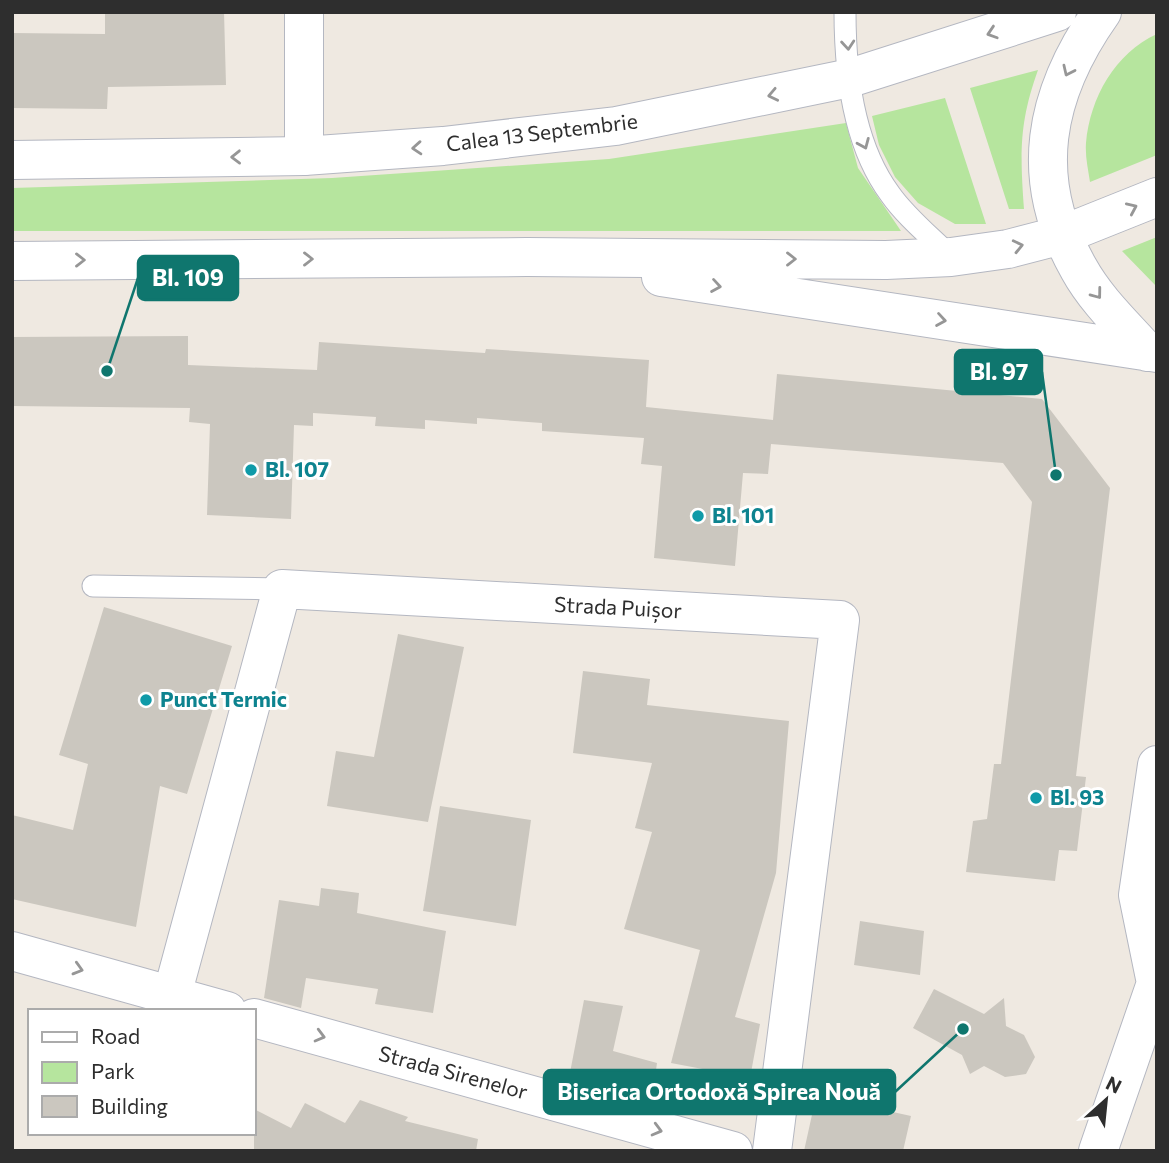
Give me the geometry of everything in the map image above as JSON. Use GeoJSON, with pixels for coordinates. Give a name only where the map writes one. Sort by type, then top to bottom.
{"type":"FeatureCollection","features":[{"type":"Feature","properties":{"kind":"main road"},"geometry":{"type":"LineString","coordinates":[[304,12],[304,156]]}},
{"type":"Feature","properties":{"kind":"main road","name":"Calea 13 Septembrie"},"geometry":{"type":"LineString","coordinates":[[12,160],[304,156],[443,146],[616,126],[850,78],[1057,12]]}},
{"type":"Feature","properties":{"kind":"main road"},"geometry":{"type":"LineString","coordinates":[[1102,12],[1083,40],[1068,70],[1049,123],[1048,169],[1062,235],[1080,271],[1152,353]]}},
{"type":"Feature","properties":{"kind":"main road"},"geometry":{"type":"LineString","coordinates":[[12,261],[527,257],[886,260],[951,257],[1008,248],[1062,235],[1157,197]]}},
{"type":"Feature","properties":{"kind":"main road"},"geometry":{"type":"LineString","coordinates":[[527,257],[1152,353]]}},
{"type":"Feature","properties":{"kind":"main road"},"geometry":{"type":"LineString","coordinates":[[172,995],[282,589]]}},
{"type":"Feature","properties":{"kind":"main road","name":"Strada Puișor"},"geometry":{"type":"LineString","coordinates":[[282,589],[840,620],[772,1151]]}},
{"type":"Feature","properties":{"kind":"main road"},"geometry":{"type":"LineString","coordinates":[[1098,1151],[1157,983],[1138,895],[1157,765]]}},
{"type":"Feature","properties":{"kind":"main road"},"geometry":{"type":"LineString","coordinates":[[12,951],[220,1009]]}},
{"type":"Feature","properties":{"kind":"main road","name":"Strada Sirenelor"},"geometry":{"type":"LineString","coordinates":[[256,1019],[733,1151]]}},
{"type":"Feature","properties":{"kind":"lane"},"geometry":{"type":"LineString","coordinates":[[845,12],[850,78],[860,141],[890,195],[951,257]]}},
{"type":"Feature","properties":{"kind":"lane"},"geometry":{"type":"LineString","coordinates":[[93,586],[282,589]]}},
{"type":"Feature","properties":{"kind":"green space"},"geometry":{"type":"Polygon","coordinates":[[[1157,34],[1157,155],[1090,182],[1086,143],[1088,126],[1099,94],[1117,65],[1142,42],[1157,34]]]}},
{"type":"Feature","properties":{"kind":"green space"},"geometry":{"type":"Polygon","coordinates":[[[1038,70],[1027,106],[1022,138],[1024,209],[1009,209],[970,88],[1038,70]]]}},
{"type":"Feature","properties":{"kind":"green space"},"geometry":{"type":"Polygon","coordinates":[[[945,98],[986,224],[955,224],[918,203],[895,177],[879,145],[872,116],[945,98]]]}},
{"type":"Feature","properties":{"kind":"green space"},"geometry":{"type":"Polygon","coordinates":[[[846,123],[858,168],[901,231],[12,231],[12,188],[332,178],[609,159],[846,123]]]}},
{"type":"Feature","properties":{"kind":"green space"},"geometry":{"type":"Polygon","coordinates":[[[1157,237],[1157,287],[1122,251],[1157,237]]]}},
{"type":"Feature","properties":{"kind":"building"},"geometry":{"type":"Polygon","coordinates":[[[105,12],[224,12],[226,85],[108,87],[107,109],[12,108],[12,33],[105,34],[105,12]]]}},
{"type":"Feature","properties":{"kind":"building"},"geometry":{"type":"Polygon","coordinates":[[[188,336],[188,365],[317,370],[319,342],[485,353],[486,349],[649,360],[646,407],[773,420],[777,374],[1042,399],[1110,488],[1076,776],[1086,777],[1077,851],[1059,850],[1055,881],[966,872],[973,821],[987,819],[994,764],[1001,764],[1032,502],[1003,463],[771,444],[768,474],[743,473],[735,566],[654,558],[662,466],[641,464],[644,438],[542,431],[542,423],[477,418],[477,424],[425,420],[425,429],[375,426],[376,417],[313,413],[313,426],[294,425],[291,519],[207,515],[210,424],[189,422],[190,408],[12,406],[12,337],[188,336]]]}},
{"type":"Feature","properties":{"kind":"building"},"geometry":{"type":"Polygon","coordinates":[[[104,607],[232,646],[187,794],[160,786],[136,927],[12,899],[12,815],[73,830],[88,764],[59,755],[104,607]]]}},
{"type":"Feature","properties":{"kind":"building"},"geometry":{"type":"Polygon","coordinates":[[[398,634],[464,647],[428,822],[327,806],[336,751],[374,757],[398,634]]]}},
{"type":"Feature","properties":{"kind":"building"},"geometry":{"type":"Polygon","coordinates":[[[583,671],[650,679],[647,705],[789,721],[776,873],[735,1017],[760,1024],[750,1078],[671,1063],[700,950],[624,929],[652,832],[635,828],[652,763],[573,753],[583,671]]]}},
{"type":"Feature","properties":{"kind":"building"},"geometry":{"type":"Polygon","coordinates":[[[440,806],[531,820],[516,926],[423,911],[440,806]]]}},
{"type":"Feature","properties":{"kind":"building"},"geometry":{"type":"Polygon","coordinates":[[[321,888],[359,893],[357,913],[446,931],[433,1013],[375,1004],[378,989],[306,978],[301,1008],[264,998],[279,900],[319,906],[321,888]]]}},
{"type":"Feature","properties":{"kind":"building"},"geometry":{"type":"Polygon","coordinates":[[[860,921],[924,931],[920,975],[854,965],[860,921]]]}},
{"type":"Feature","properties":{"kind":"building"},"geometry":{"type":"Polygon","coordinates":[[[934,989],[984,1014],[1004,998],[1006,1026],[1024,1035],[1035,1057],[1026,1074],[1005,1077],[984,1066],[970,1074],[962,1055],[913,1028],[934,989]]]}},
{"type":"Feature","properties":{"kind":"building"},"geometry":{"type":"Polygon","coordinates":[[[584,1000],[623,1006],[613,1051],[657,1063],[651,1105],[568,1083],[584,1000]]]}},
{"type":"Feature","properties":{"kind":"building"},"geometry":{"type":"Polygon","coordinates":[[[821,1074],[865,1084],[861,1105],[911,1116],[903,1151],[804,1151],[821,1074]]]}},
{"type":"Feature","properties":{"kind":"building"},"geometry":{"type":"Polygon","coordinates":[[[360,1100],[408,1117],[405,1121],[478,1139],[476,1151],[254,1151],[256,1110],[291,1128],[305,1103],[345,1123],[360,1100]]]}},
{"type":"Feature","properties":{"kind":"place","name":"Bl. 109"},"geometry":{"type":"Point","coordinates":[107,371]}},
{"type":"Feature","properties":{"kind":"place","name":"Bl. 107"},"geometry":{"type":"Point","coordinates":[251,470]}},
{"type":"Feature","properties":{"kind":"place","name":"Bl. 97"},"geometry":{"type":"Point","coordinates":[1056,475]}},
{"type":"Feature","properties":{"kind":"place","name":"Bl. 101"},"geometry":{"type":"Point","coordinates":[698,516]}},
{"type":"Feature","properties":{"kind":"place","name":"Punct Termic"},"geometry":{"type":"Point","coordinates":[146,700]}},
{"type":"Feature","properties":{"kind":"place","name":"Bl. 93"},"geometry":{"type":"Point","coordinates":[1036,798]}},
{"type":"Feature","properties":{"kind":"place","name":"Biserica Ortodoxă Spirea Nouă"},"geometry":{"type":"Point","coordinates":[963,1029]}}]}
